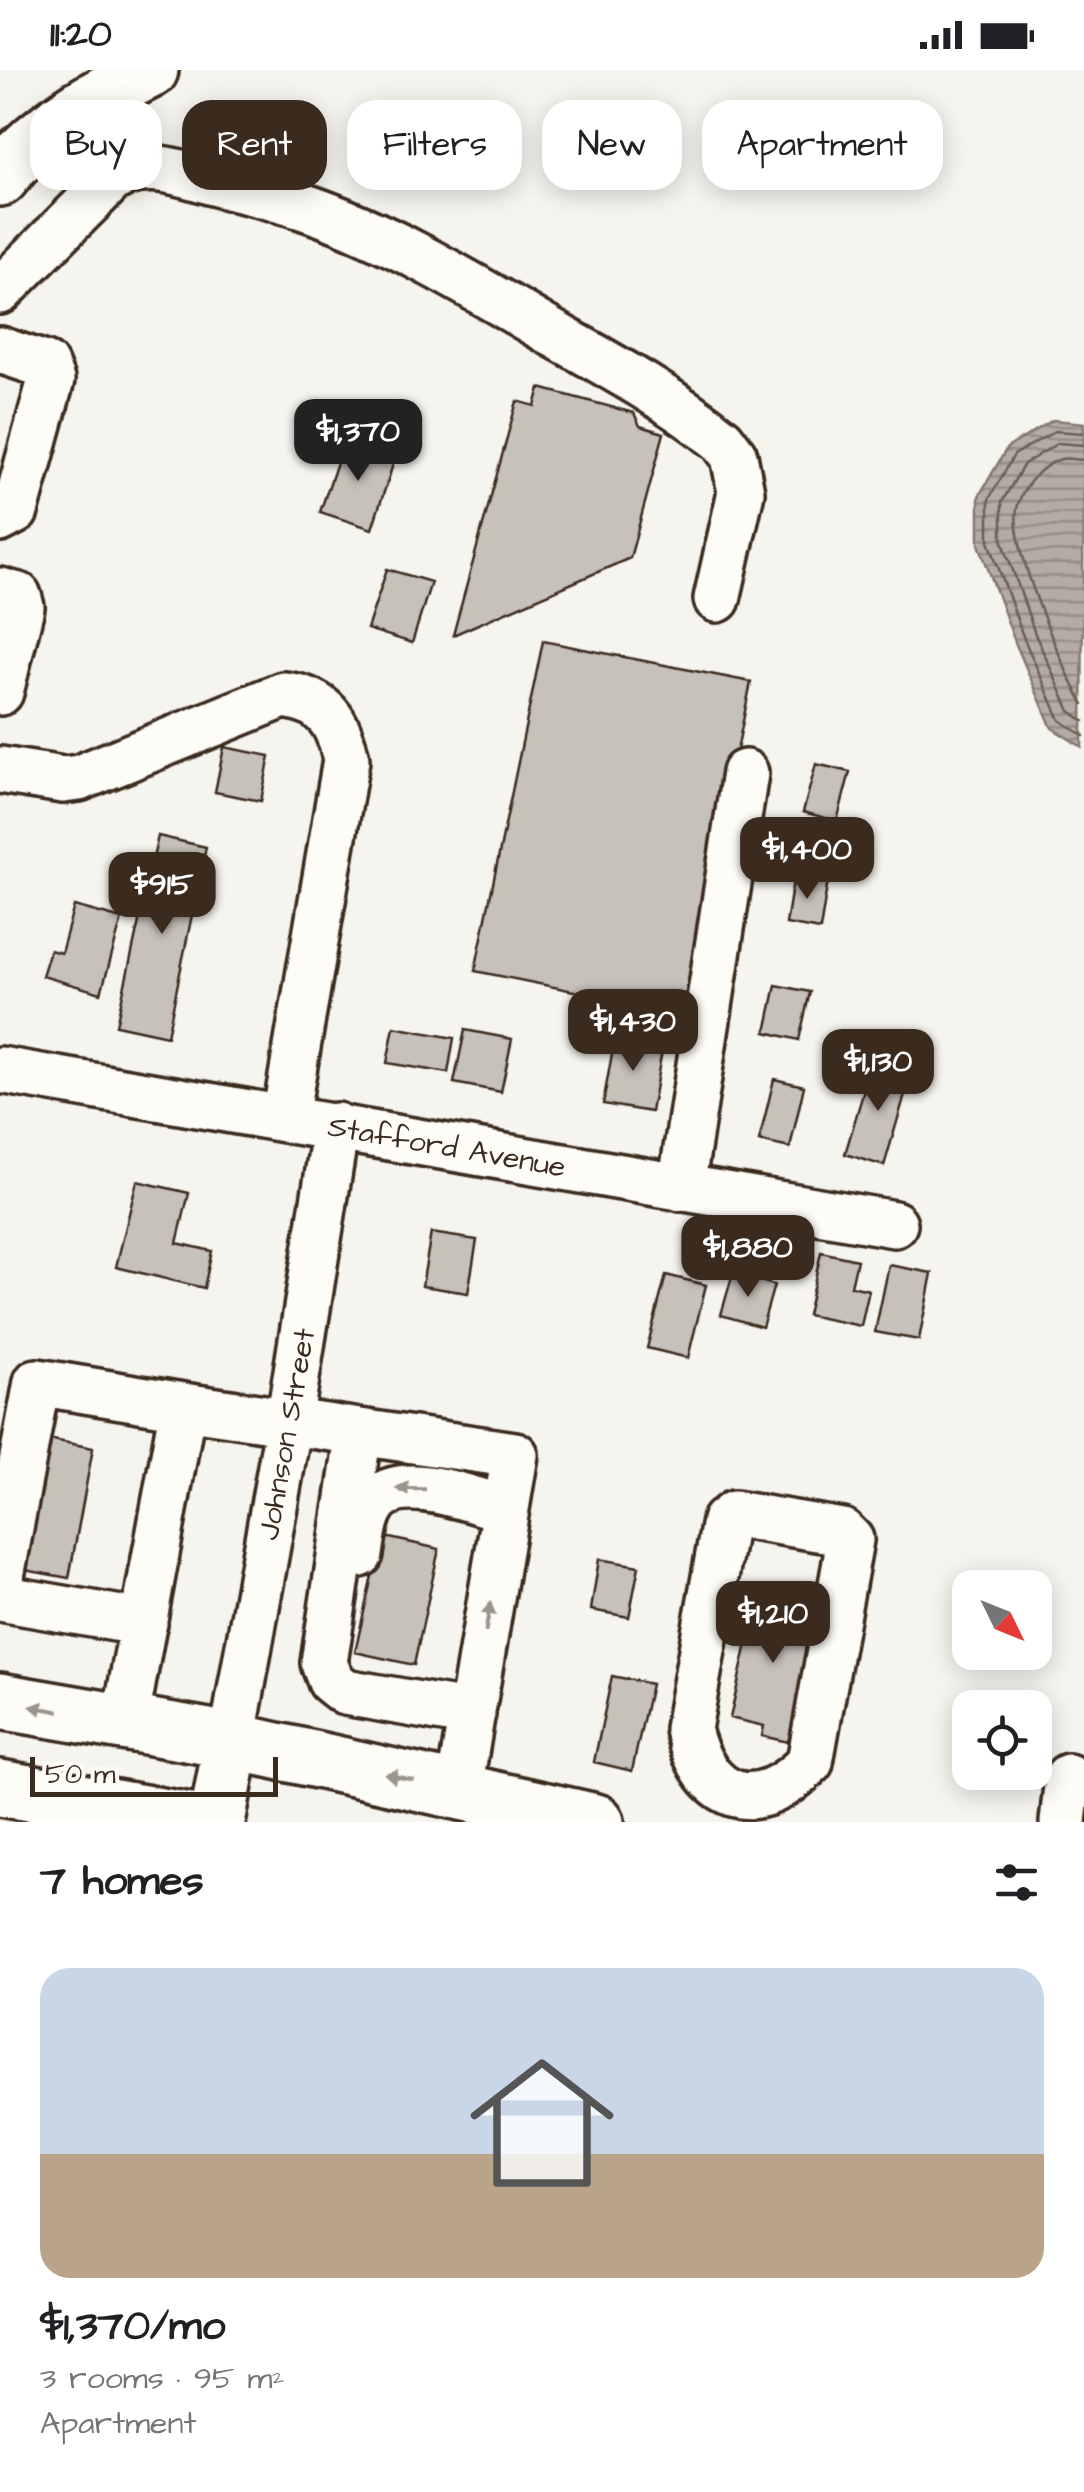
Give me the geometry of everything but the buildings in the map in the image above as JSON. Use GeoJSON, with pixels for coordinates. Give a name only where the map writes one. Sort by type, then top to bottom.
{"type":"FeatureCollection","features":[{"type":"Feature","properties":{"kind":"main road"},"geometry":{"type":"LineString","coordinates":[[0,178],[81,104],[150,70]]}},
{"type":"Feature","properties":{"kind":"main road"},"geometry":{"type":"LineString","coordinates":[[0,1701],[232,1741],[596,1822]]}},
{"type":"Feature","properties":{"kind":"main road"},"geometry":{"type":"LineString","coordinates":[[216,1822],[232,1741]]}},
{"type":"Feature","properties":{"kind":"main road"},"geometry":{"type":"LineString","coordinates":[[0,1788],[196,1822]]}},
{"type":"Feature","properties":{"kind":"street"},"geometry":{"type":"LineString","coordinates":[[0,292],[111,180],[122,172],[143,168],[177,172],[302,206],[358,228],[594,356],[722,440],[734,456],[741,492],[717,599]]}},
{"type":"Feature","properties":{"kind":"street"},"geometry":{"type":"LineString","coordinates":[[0,350],[45,365],[51,380],[14,511],[0,519]]}},
{"type":"Feature","properties":{"kind":"street"},"geometry":{"type":"LineString","coordinates":[[0,590],[18,596],[21,606],[0,692]]}},
{"type":"Feature","properties":{"kind":"street"},"geometry":{"type":"LineString","coordinates":[[0,770],[63,780],[79,778],[283,695],[311,702],[338,727],[346,760],[285,1118]]}},
{"type":"Feature","properties":{"kind":"street"},"geometry":{"type":"LineString","coordinates":[[681,1188],[745,773]]}},
{"type":"Feature","properties":{"kind":"street","name":"Stafford Avenue"},"geometry":{"type":"LineString","coordinates":[[0,1070],[894,1224]]}},
{"type":"Feature","properties":{"kind":"street","name":"Johnson Street"},"geometry":{"type":"LineString","coordinates":[[232,1741],[289,1422],[336,1126]]}},
{"type":"Feature","properties":{"kind":"street"},"geometry":{"type":"LineString","coordinates":[[0,1582],[37,1382],[515,1456],[459,1789]]}},
{"type":"Feature","properties":{"kind":"street"},"geometry":{"type":"LineString","coordinates":[[125,1723],[183,1406]]}},
{"type":"Feature","properties":{"kind":"street"},"geometry":{"type":"LineString","coordinates":[[359,1432],[324,1662],[331,1681],[345,1692],[472,1714]]}},
{"type":"Feature","properties":{"kind":"street"},"geometry":{"type":"LineString","coordinates":[[324,1662],[347,1626],[367,1517],[376,1500],[391,1489],[408,1487],[506,1509]]}},
{"type":"Feature","properties":{"kind":"street"},"geometry":{"type":"LineString","coordinates":[[734,1514],[842,1532],[850,1540],[850,1551],[810,1762],[797,1777],[738,1810],[694,1756],[688,1729],[725,1521],[734,1514]]}},
{"type":"Feature","properties":{"kind":"street"},"geometry":{"type":"LineString","coordinates":[[0,1598],[144,1623]]}},
{"type":"Feature","properties":{"kind":"street"},"geometry":{"type":"LineString","coordinates":[[1063,1822],[1068,1777]]}},
{"type":"Feature","properties":{"kind":"water"},"geometry":{"type":"Polygon","coordinates":[[[1053,420],[1084,423],[1082,747],[1052,728],[979,544],[979,496],[1007,448],[1053,420]]]}}]}
